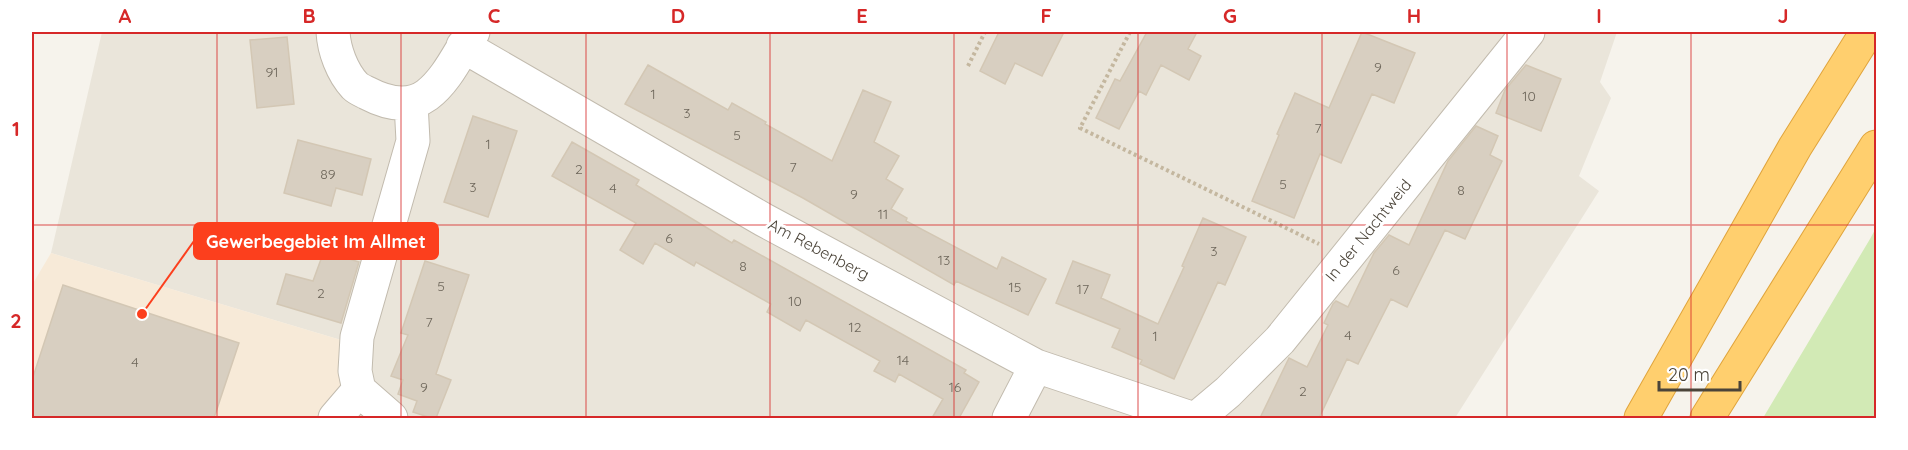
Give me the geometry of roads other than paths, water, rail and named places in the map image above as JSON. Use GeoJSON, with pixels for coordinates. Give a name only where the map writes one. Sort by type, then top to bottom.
{"type":"FeatureCollection","features":[{"type":"Feature","properties":{"kind":"highway"},"geometry":{"type":"LineString","coordinates":[[1641,418],[1795,147],[1867,32]]}},
{"type":"Feature","properties":{"kind":"highway"},"geometry":{"type":"LineString","coordinates":[[1707,418],[1876,147]]}},
{"type":"Feature","properties":{"kind":"street"},"geometry":{"type":"LineString","coordinates":[[333,32],[334,48],[356,88],[375,98],[398,104],[411,103],[428,95],[454,64],[468,39]]}},
{"type":"Feature","properties":{"kind":"street","name":"In der Nachtweid"},"geometry":{"type":"LineString","coordinates":[[1197,418],[1228,392],[1280,340],[1528,32]]}},
{"type":"Feature","properties":{"kind":"street","name":"Am Rebenberg"},"geometry":{"type":"LineString","coordinates":[[468,39],[764,220],[1036,366],[1191,418]]}},
{"type":"Feature","properties":{"kind":"street"},"geometry":{"type":"LineString","coordinates":[[391,418],[359,390],[355,371],[357,338],[413,141],[411,103]]}},
{"type":"Feature","properties":{"kind":"street"},"geometry":{"type":"LineString","coordinates":[[1009,418],[1036,366]]}},
{"type":"Feature","properties":{"kind":"street"},"geometry":{"type":"LineString","coordinates":[[335,418],[359,390]]}},
{"type":"Feature","properties":{"kind":"place","name":"Gewerbegebiet Im Allmet"},"geometry":{"type":"Point","coordinates":[142,314]}}]}
